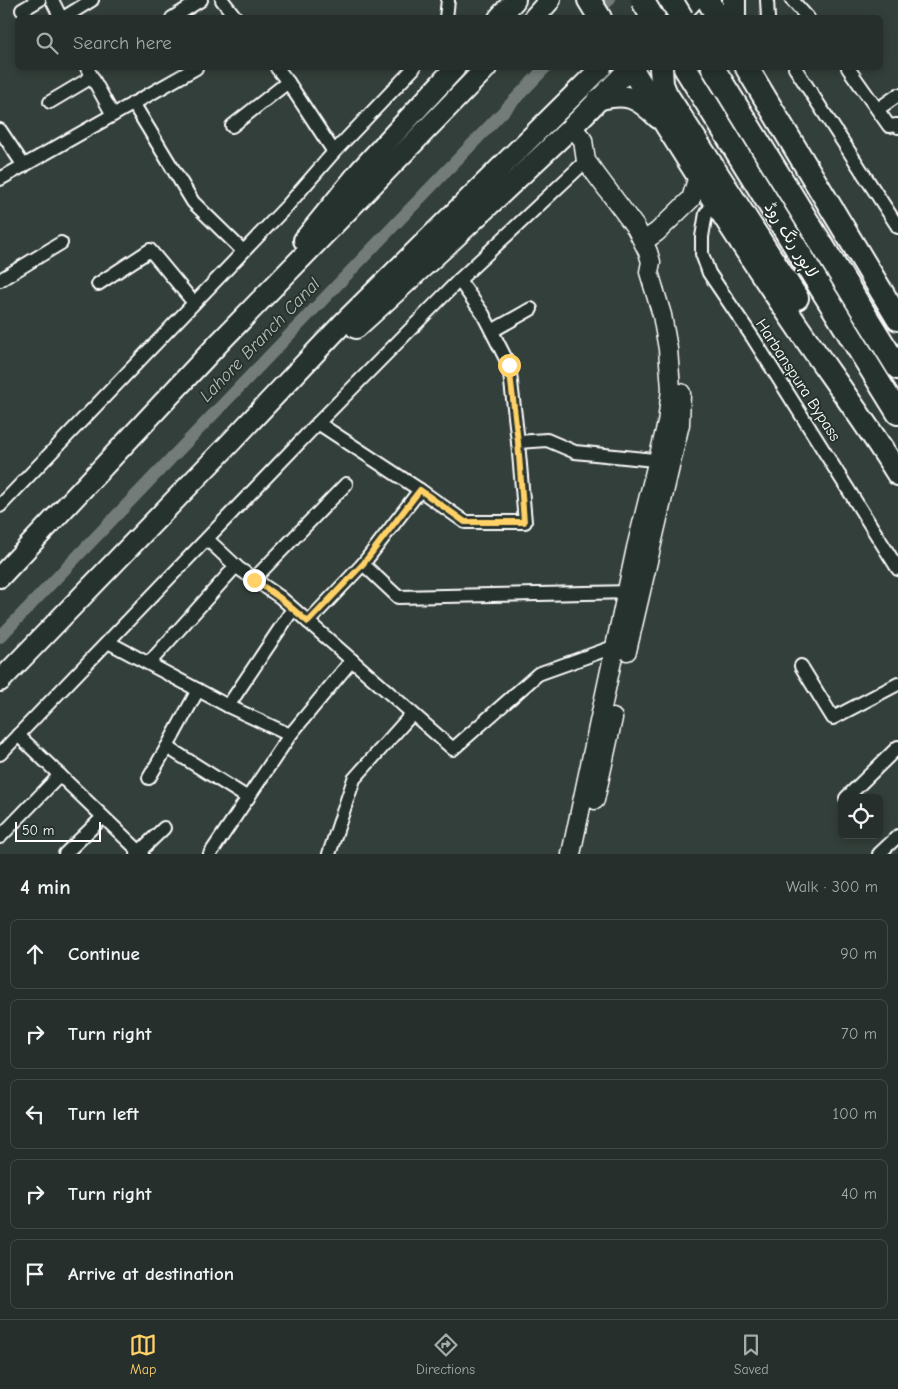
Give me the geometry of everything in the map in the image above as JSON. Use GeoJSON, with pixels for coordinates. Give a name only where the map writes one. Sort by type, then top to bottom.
{"type":"FeatureCollection","features":[{"type":"Feature","properties":{"kind":"highway"},"geometry":{"type":"LineString","coordinates":[[502,15],[515,0]]}},
{"type":"Feature","properties":{"kind":"highway"},"geometry":{"type":"LineString","coordinates":[[537,15],[550,0]]}},
{"type":"Feature","properties":{"kind":"highway"},"geometry":{"type":"LineString","coordinates":[[589,0],[598,15]]}},
{"type":"Feature","properties":{"kind":"highway"},"geometry":{"type":"LineString","coordinates":[[642,0],[651,15]]}},
{"type":"Feature","properties":{"kind":"highway"},"geometry":{"type":"LineString","coordinates":[[671,0],[680,15]]}},
{"type":"Feature","properties":{"kind":"highway"},"geometry":{"type":"LineString","coordinates":[[679,15],[693,0]]}},
{"type":"Feature","properties":{"kind":"highway"},"geometry":{"type":"LineString","coordinates":[[708,0],[716,15]]}},
{"type":"Feature","properties":{"kind":"highway"},"geometry":{"type":"LineString","coordinates":[[734,0],[734,15]]}},
{"type":"Feature","properties":{"kind":"highway"},"geometry":{"type":"LineString","coordinates":[[218,344],[360,171],[453,70]]}},
{"type":"Feature","properties":{"kind":"highway"},"geometry":{"type":"LineString","coordinates":[[0,577],[218,344],[484,70]]}},
{"type":"Feature","properties":{"kind":"highway"},"geometry":{"type":"LineString","coordinates":[[0,680],[358,308],[599,70]]}},
{"type":"Feature","properties":{"kind":"highway"},"geometry":{"type":"LineString","coordinates":[[231,442],[448,244],[572,127],[629,70]]}},
{"type":"Feature","properties":{"kind":"highway"},"geometry":{"type":"LineString","coordinates":[[632,70],[716,204],[799,329],[867,425],[898,474]]}},
{"type":"Feature","properties":{"kind":"highway"},"geometry":{"type":"LineString","coordinates":[[661,70],[662,84],[666,94],[815,326],[867,425]]}},
{"type":"Feature","properties":{"kind":"highway","name":"لاہور رنگ روڈ"},"geometry":{"type":"LineString","coordinates":[[686,70],[898,413]]}},
{"type":"Feature","properties":{"kind":"highway","name":"لاہور رنگ روڈ"},"geometry":{"type":"LineString","coordinates":[[715,71],[898,368]]}},
{"type":"Feature","properties":{"kind":"highway"},"geometry":{"type":"LineString","coordinates":[[749,72],[898,319]]}},
{"type":"Feature","properties":{"kind":"highway"},"geometry":{"type":"LineString","coordinates":[[597,100],[621,95],[633,98],[644,104],[667,127]]}},
{"type":"Feature","properties":{"kind":"main road"},"geometry":{"type":"LineString","coordinates":[[572,127],[582,140],[586,161],[636,228],[644,241],[651,262],[659,269],[674,316],[680,348],[682,389],[680,424],[664,461],[634,591],[583,854]]}},
{"type":"Feature","properties":{"kind":"main road"},"geometry":{"type":"LineString","coordinates":[[644,241],[657,232],[686,205],[694,191],[698,176]]}},
{"type":"Feature","properties":{"kind":"main road"},"geometry":{"type":"LineString","coordinates":[[571,854],[623,643]]}},
{"type":"Feature","properties":{"kind":"street"},"geometry":{"type":"LineString","coordinates":[[22,10],[39,0]]}},
{"type":"Feature","properties":{"kind":"street"},"geometry":{"type":"LineString","coordinates":[[52,0],[60,15]]}},
{"type":"Feature","properties":{"kind":"street"},"geometry":{"type":"LineString","coordinates":[[67,15],[92,0]]}},
{"type":"Feature","properties":{"kind":"street"},"geometry":{"type":"LineString","coordinates":[[177,15],[201,0]]}},
{"type":"Feature","properties":{"kind":"street"},"geometry":{"type":"LineString","coordinates":[[222,0],[234,15]]}},
{"type":"Feature","properties":{"kind":"street"},"geometry":{"type":"LineString","coordinates":[[446,15],[448,0]]}},
{"type":"Feature","properties":{"kind":"street"},"geometry":{"type":"LineString","coordinates":[[767,0],[768,15]]}},
{"type":"Feature","properties":{"kind":"street"},"geometry":{"type":"LineString","coordinates":[[792,0],[805,15]]}},
{"type":"Feature","properties":{"kind":"street"},"geometry":{"type":"LineString","coordinates":[[50,102],[89,70],[112,115]]}},
{"type":"Feature","properties":{"kind":"street"},"geometry":{"type":"LineString","coordinates":[[0,179],[192,70]]}},
{"type":"Feature","properties":{"kind":"street"},"geometry":{"type":"LineString","coordinates":[[279,70],[334,152]]}},
{"type":"Feature","properties":{"kind":"street"},"geometry":{"type":"LineString","coordinates":[[0,506],[244,251],[412,70]]}},
{"type":"Feature","properties":{"kind":"street"},"geometry":{"type":"LineString","coordinates":[[796,70],[898,227]]}},
{"type":"Feature","properties":{"kind":"street"},"geometry":{"type":"LineString","coordinates":[[849,70],[889,126],[897,125],[898,127]]}},
{"type":"Feature","properties":{"kind":"street"},"geometry":{"type":"LineString","coordinates":[[232,126],[288,82]]}},
{"type":"Feature","properties":{"kind":"street"},"geometry":{"type":"LineString","coordinates":[[878,109],[898,95]]}},
{"type":"Feature","properties":{"kind":"street"},"geometry":{"type":"LineString","coordinates":[[133,103],[193,202],[244,251]]}},
{"type":"Feature","properties":{"kind":"street"},"geometry":{"type":"LineString","coordinates":[[0,130],[24,166]]}},
{"type":"Feature","properties":{"kind":"street"},"geometry":{"type":"LineString","coordinates":[[0,754],[318,423],[459,280],[586,161]]}},
{"type":"Feature","properties":{"kind":"street","name":"Harbanspura Bypass"},"geometry":{"type":"LineString","coordinates":[[716,204],[706,212],[702,237],[702,254],[709,274],[752,338],[898,569]]}},
{"type":"Feature","properties":{"kind":"street"},"geometry":{"type":"LineString","coordinates":[[0,280],[61,243]]}},
{"type":"Feature","properties":{"kind":"street"},"geometry":{"type":"LineString","coordinates":[[98,284],[150,250],[194,303]]}},
{"type":"Feature","properties":{"kind":"street"},"geometry":{"type":"LineString","coordinates":[[318,423],[465,522],[524,522],[518,442],[509,365],[483,314],[459,280]]}},
{"type":"Feature","properties":{"kind":"street"},"geometry":{"type":"LineString","coordinates":[[492,331],[531,309]]}},
{"type":"Feature","properties":{"kind":"street"},"geometry":{"type":"LineString","coordinates":[[518,442],[547,440],[575,452],[664,461]]}},
{"type":"Feature","properties":{"kind":"street"},"geometry":{"type":"LineString","coordinates":[[254,580],[346,484]]}},
{"type":"Feature","properties":{"kind":"street"},"geometry":{"type":"LineString","coordinates":[[308,622],[363,564],[420,490]]}},
{"type":"Feature","properties":{"kind":"street"},"geometry":{"type":"LineString","coordinates":[[207,539],[236,566],[293,609],[453,749],[538,674],[623,643]]}},
{"type":"Feature","properties":{"kind":"street"},"geometry":{"type":"LineString","coordinates":[[363,564],[398,597],[634,591]]}},
{"type":"Feature","properties":{"kind":"street"},"geometry":{"type":"LineString","coordinates":[[150,663],[236,566]]}},
{"type":"Feature","properties":{"kind":"street"},"geometry":{"type":"LineString","coordinates":[[228,706],[293,609]]}},
{"type":"Feature","properties":{"kind":"street"},"geometry":{"type":"LineString","coordinates":[[108,642],[228,706],[290,735]]}},
{"type":"Feature","properties":{"kind":"street"},"geometry":{"type":"LineString","coordinates":[[210,854],[290,735],[352,660]]}},
{"type":"Feature","properties":{"kind":"street"},"geometry":{"type":"LineString","coordinates":[[801,666],[833,718],[898,684]]}},
{"type":"Feature","properties":{"kind":"street"},"geometry":{"type":"LineString","coordinates":[[149,778],[168,747],[198,690]]}},
{"type":"Feature","properties":{"kind":"street"},"geometry":{"type":"LineString","coordinates":[[329,854],[354,779],[412,714]]}},
{"type":"Feature","properties":{"kind":"street"},"geometry":{"type":"LineString","coordinates":[[18,735],[139,853],[164,828]]}},
{"type":"Feature","properties":{"kind":"street"},"geometry":{"type":"LineString","coordinates":[[168,747],[248,798]]}},
{"type":"Feature","properties":{"kind":"street"},"geometry":{"type":"LineString","coordinates":[[850,794],[898,747]]}},
{"type":"Feature","properties":{"kind":"street"},"geometry":{"type":"LineString","coordinates":[[0,837],[60,776]]}},
{"type":"Feature","properties":{"kind":"street"},"geometry":{"type":"LineString","coordinates":[[65,854],[103,817]]}},
{"type":"Feature","properties":{"kind":"street"},"geometry":{"type":"LineString","coordinates":[[879,854],[898,836]]}},
{"type":"Feature","properties":{"kind":"waterway","name":"Lahore Branch Canal"},"geometry":{"type":"LineString","coordinates":[[595,15],[609,0]]}},
{"type":"Feature","properties":{"kind":"waterway","name":"Lahore Branch Canal"},"geometry":{"type":"LineString","coordinates":[[0,637],[543,70]]}},
{"type":"Feature","properties":{"kind":"route"},"geometry":{"type":"LineString","coordinates":[[254,580],[280,598],[308,622],[363,564],[420,490],[465,522],[524,522],[518,442],[509,365]]}}]}
